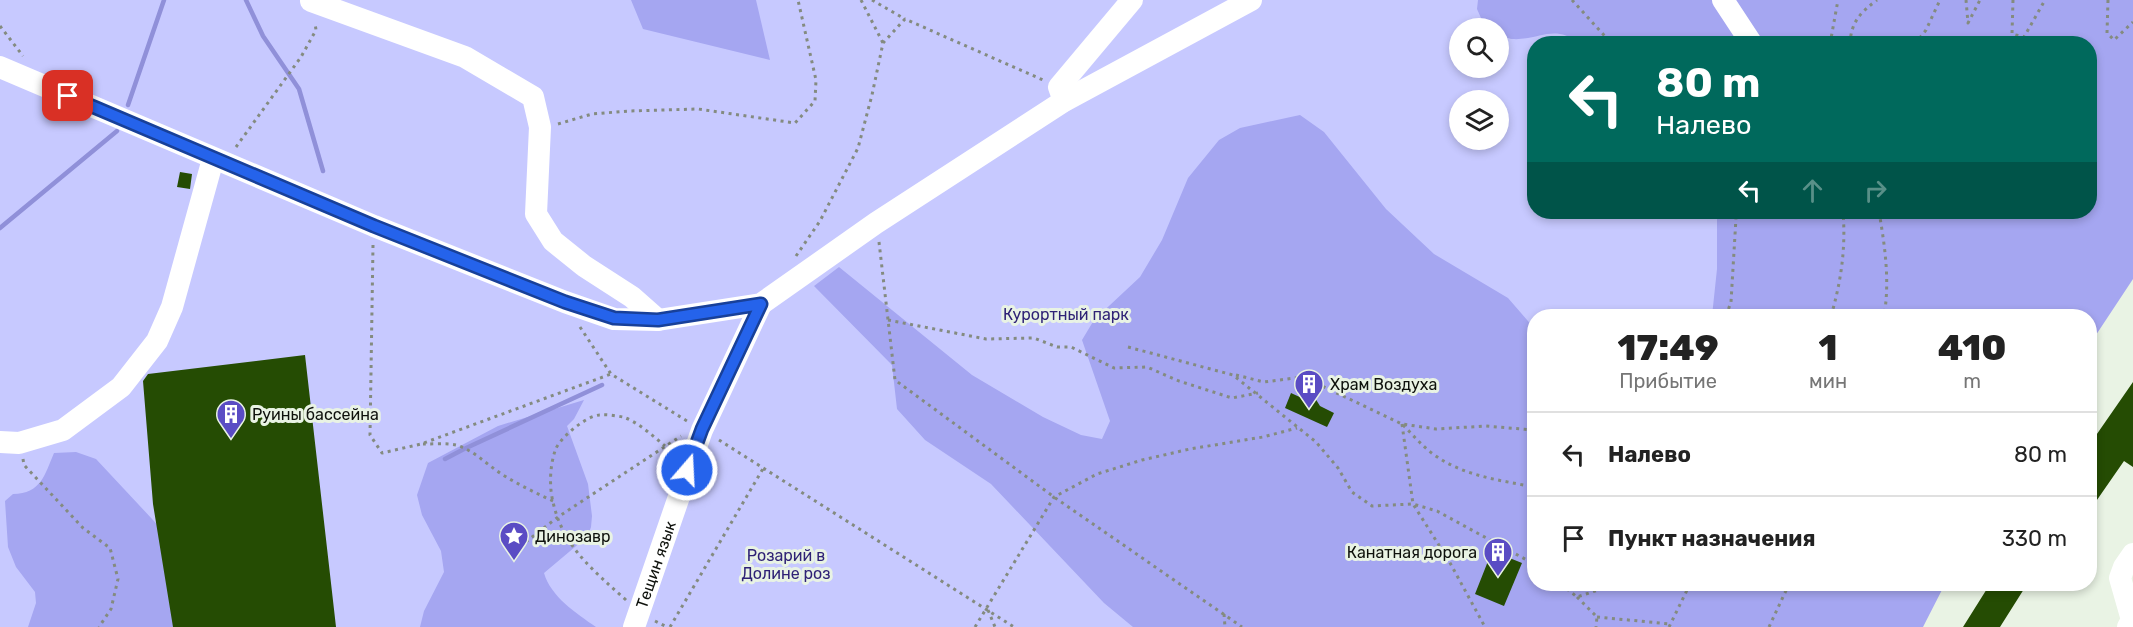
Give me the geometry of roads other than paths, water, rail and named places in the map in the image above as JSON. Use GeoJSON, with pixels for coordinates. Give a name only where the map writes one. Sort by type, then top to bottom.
{"type":"FeatureCollection","features":[{"type":"Feature","properties":{"kind":"street"},"geometry":{"type":"LineString","coordinates":[[1061,94],[1132,0]]}},
{"type":"Feature","properties":{"kind":"street"},"geometry":{"type":"LineString","coordinates":[[0,67],[374,226],[565,302],[614,318],[658,320],[761,304],[1061,94],[1251,0]]}},
{"type":"Feature","properties":{"kind":"street"},"geometry":{"type":"LineString","coordinates":[[1723,0],[1747,36]]}},
{"type":"Feature","properties":{"kind":"street"},"geometry":{"type":"LineString","coordinates":[[311,2],[465,57],[533,97],[540,127],[536,214],[553,241],[584,266],[632,297],[658,320]]}},
{"type":"Feature","properties":{"kind":"street"},"geometry":{"type":"LineString","coordinates":[[9,442],[63,430],[121,387],[157,341],[172,307],[218,161]]}},
{"type":"Feature","properties":{"kind":"street","name":"Тещин язык"},"geometry":{"type":"LineString","coordinates":[[636,619],[702,429],[761,304]]}},
{"type":"Feature","properties":{"kind":"street"},"geometry":{"type":"LineString","coordinates":[[2128,627],[2132,620],[2120,578],[2133,554]]}},
{"type":"Feature","properties":{"kind":"waterway"},"geometry":{"type":"LineString","coordinates":[[128,105],[164,0]]}},
{"type":"Feature","properties":{"kind":"waterway"},"geometry":{"type":"LineString","coordinates":[[246,0],[263,36],[299,89],[323,171]]}},
{"type":"Feature","properties":{"kind":"waterway"},"geometry":{"type":"LineString","coordinates":[[0,228],[117,131]]}},
{"type":"Feature","properties":{"kind":"waterway"},"geometry":{"type":"LineString","coordinates":[[445,459],[602,385]]}},
{"type":"Feature","properties":{"kind":"place","name":"Храм Воздуха"},"geometry":{"type":"Point","coordinates":[1309,410]}},
{"type":"Feature","properties":{"kind":"place","name":"Руины бассейна"},"geometry":{"type":"Point","coordinates":[231,440]}},
{"type":"Feature","properties":{"kind":"place","name":"Динозавр"},"geometry":{"type":"Point","coordinates":[514,562]}},
{"type":"Feature","properties":{"kind":"place","name":"Канатная дорога"},"geometry":{"type":"Point","coordinates":[1498,578]}},
{"type":"Feature","properties":{"kind":"park label","name":"Курортный парк"},"geometry":{"type":"Point","coordinates":[1066,314]}},
{"type":"Feature","properties":{"kind":"park label","name":"Розарий в Долине роз"},"geometry":{"type":"Point","coordinates":[786,564]}}]}
